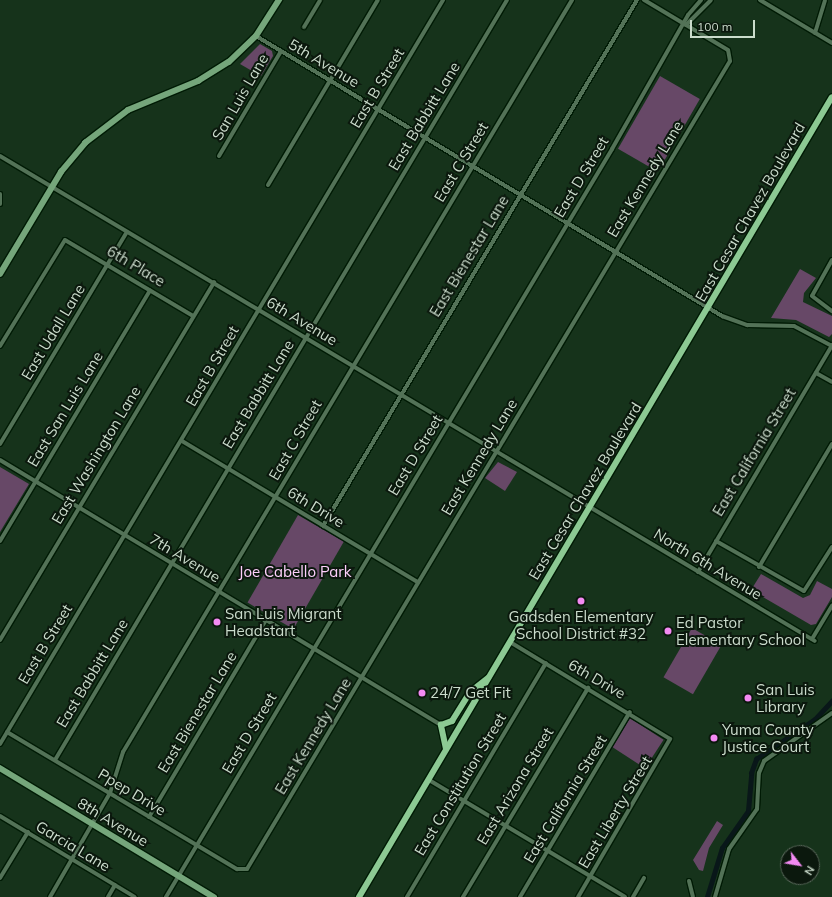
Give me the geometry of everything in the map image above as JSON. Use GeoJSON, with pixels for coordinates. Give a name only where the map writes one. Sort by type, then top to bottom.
{"type":"FeatureCollection","features":[{"type":"Feature","properties":{"kind":"highway","name":"East Cesar Chavez Boulevard"},"geometry":{"type":"LineString","coordinates":[[359,897],[832,97]]}},
{"type":"Feature","properties":{"kind":"highway"},"geometry":{"type":"LineString","coordinates":[[446,752],[447,740],[441,725],[452,721],[470,692],[491,676]]}},
{"type":"Feature","properties":{"kind":"main road"},"geometry":{"type":"LineString","coordinates":[[0,274],[52,187],[73,156],[106,125],[138,105],[209,75],[256,36],[278,0]]}},
{"type":"Feature","properties":{"kind":"main road","name":"8th Avenue"},"geometry":{"type":"LineString","coordinates":[[0,768],[214,897]]}},
{"type":"Feature","properties":{"kind":"street"},"geometry":{"type":"LineString","coordinates":[[304,27],[320,0]]}},
{"type":"Feature","properties":{"kind":"street"},"geometry":{"type":"LineString","coordinates":[[268,185],[378,0]]}},
{"type":"Feature","properties":{"kind":"street","name":"East B Street"},"geometry":{"type":"LineString","coordinates":[[0,744],[124,535],[182,441],[443,0]]}},
{"type":"Feature","properties":{"kind":"street","name":"East Babbitt Lane"},"geometry":{"type":"LineString","coordinates":[[54,760],[507,0]]}},
{"type":"Feature","properties":{"kind":"street","name":"East C Street"},"geometry":{"type":"LineString","coordinates":[[50,897],[94,824],[110,793],[123,752],[572,0]]}},
{"type":"Feature","properties":{"kind":"street","name":"East Bienestar Lane"},"geometry":{"type":"LineString","coordinates":[[323,526],[519,194],[637,0]]}},
{"type":"Feature","properties":{"kind":"street"},"geometry":{"type":"LineString","coordinates":[[644,0],[685,25]]}},
{"type":"Feature","properties":{"kind":"street","name":"East D Street"},"geometry":{"type":"LineString","coordinates":[[166,897],[685,25],[688,15],[701,0]]}},
{"type":"Feature","properties":{"kind":"street","name":"East D Street"},"geometry":{"type":"LineString","coordinates":[[685,25],[711,0]]}},
{"type":"Feature","properties":{"kind":"street"},"geometry":{"type":"LineString","coordinates":[[760,0],[832,43]]}},
{"type":"Feature","properties":{"kind":"street"},"geometry":{"type":"LineString","coordinates":[[815,33],[825,0]]}},
{"type":"Feature","properties":{"kind":"street","name":"East Kennedy Lane"},"geometry":{"type":"LineString","coordinates":[[244,871],[616,252],[731,55],[685,25]]}},
{"type":"Feature","properties":{"kind":"street","name":"5th Avenue"},"geometry":{"type":"LineString","coordinates":[[256,36],[708,308],[737,323],[794,326],[832,346]]}},
{"type":"Feature","properties":{"kind":"street","name":"San Luis Lane"},"geometry":{"type":"LineString","coordinates":[[219,156],[281,51]]}},
{"type":"Feature","properties":{"kind":"street","name":"6th Avenue"},"geometry":{"type":"LineString","coordinates":[[0,156],[214,282],[590,508]]}},
{"type":"Feature","properties":{"kind":"street"},"geometry":{"type":"LineString","coordinates":[[0,204],[1,196]]}},
{"type":"Feature","properties":{"kind":"street","name":"East Udall Lane"},"geometry":{"type":"LineString","coordinates":[[0,444],[127,232]]}},
{"type":"Feature","properties":{"kind":"street","name":"6th Place"},"geometry":{"type":"LineString","coordinates":[[0,346],[65,240],[194,316]]}},
{"type":"Feature","properties":{"kind":"street"},"geometry":{"type":"LineString","coordinates":[[832,260],[812,298],[832,311]]}},
{"type":"Feature","properties":{"kind":"street","name":"East Washington Lane"},"geometry":{"type":"LineString","coordinates":[[0,640],[214,282]]}},
{"type":"Feature","properties":{"kind":"street","name":"East San Luis Lane"},"geometry":{"type":"LineString","coordinates":[[0,541],[150,290]]}},
{"type":"Feature","properties":{"kind":"street","name":"East California Street"},"geometry":{"type":"LineString","coordinates":[[698,572],[832,346]]}},
{"type":"Feature","properties":{"kind":"street"},"geometry":{"type":"LineString","coordinates":[[816,373],[832,382]]}},
{"type":"Feature","properties":{"kind":"street","name":"6th Drive"},"geometry":{"type":"LineString","coordinates":[[182,441],[418,582]]}},
{"type":"Feature","properties":{"kind":"street"},"geometry":{"type":"LineString","coordinates":[[759,567],[832,444]]}},
{"type":"Feature","properties":{"kind":"street","name":"7th Avenue"},"geometry":{"type":"LineString","coordinates":[[0,460],[441,725]]}},
{"type":"Feature","properties":{"kind":"street","name":"North 6th Avenue"},"geometry":{"type":"LineString","coordinates":[[590,508],[814,640],[832,606]]}},
{"type":"Feature","properties":{"kind":"street"},"geometry":{"type":"LineString","coordinates":[[716,541],[759,567],[804,591],[832,547]]}},
{"type":"Feature","properties":{"kind":"street","name":"East Bienestar Lane"},"geometry":{"type":"LineString","coordinates":[[149,817],[266,620]]}},
{"type":"Feature","properties":{"kind":"street","name":"6th Drive"},"geometry":{"type":"LineString","coordinates":[[510,642],[630,712],[670,738]]}},
{"type":"Feature","properties":{"kind":"street","name":"East Constitution Street"},"geometry":{"type":"LineString","coordinates":[[407,897],[546,663]]}},
{"type":"Feature","properties":{"kind":"street","name":"East Arizona Street"},"geometry":{"type":"LineString","coordinates":[[463,897],[588,688]]}},
{"type":"Feature","properties":{"kind":"street","name":"East California Street"},"geometry":{"type":"LineString","coordinates":[[520,897],[630,712]]}},
{"type":"Feature","properties":{"kind":"street"},"geometry":{"type":"LineString","coordinates":[[715,897],[729,849],[757,809],[759,774],[764,761],[832,713]]}},
{"type":"Feature","properties":{"kind":"street","name":"Ppep Drive"},"geometry":{"type":"LineString","coordinates":[[7,732],[149,817],[244,871]]}},
{"type":"Feature","properties":{"kind":"street","name":"East Liberty Street"},"geometry":{"type":"LineString","coordinates":[[578,897],[670,738]]}},
{"type":"Feature","properties":{"kind":"street"},"geometry":{"type":"LineString","coordinates":[[429,780],[625,897]]}},
{"type":"Feature","properties":{"kind":"street","name":"Garcia Lane"},"geometry":{"type":"LineString","coordinates":[[0,816],[135,897]]}},
{"type":"Feature","properties":{"kind":"street"},"geometry":{"type":"LineString","coordinates":[[0,878],[28,832]]}},
{"type":"Feature","properties":{"kind":"street"},"geometry":{"type":"LineString","coordinates":[[633,897],[644,878]]}},
{"type":"Feature","properties":{"kind":"street"},"geometry":{"type":"LineString","coordinates":[[689,881],[693,897]]}},
{"type":"Feature","properties":{"kind":"street"},"geometry":{"type":"LineString","coordinates":[[108,897],[115,885]]}},
{"type":"Feature","properties":{"kind":"green space"},"geometry":{"type":"Polygon","coordinates":[[[260,44],[272,51],[273,56],[261,76],[240,64],[260,44]]]}},
{"type":"Feature","properties":{"kind":"green space"},"geometry":{"type":"Polygon","coordinates":[[[660,76],[700,99],[658,172],[618,149],[660,76]]]}},
{"type":"Feature","properties":{"kind":"green space"},"geometry":{"type":"Polygon","coordinates":[[[800,269],[816,278],[804,293],[803,302],[832,316],[832,334],[829,337],[796,320],[771,318],[800,269]]]}},
{"type":"Feature","properties":{"kind":"green space"},"geometry":{"type":"Polygon","coordinates":[[[498,462],[517,472],[505,491],[485,478],[498,462]]]}},
{"type":"Feature","properties":{"kind":"green space"},"geometry":{"type":"Polygon","coordinates":[[[0,467],[29,484],[0,532],[0,467]]]}},
{"type":"Feature","properties":{"kind":"green space","name":"Joe Cabello Park"},"geometry":{"type":"Polygon","coordinates":[[[298,515],[344,542],[293,629],[248,602],[298,515]]]}},
{"type":"Feature","properties":{"kind":"green space"},"geometry":{"type":"Polygon","coordinates":[[[761,574],[803,598],[810,595],[817,581],[832,589],[832,597],[816,624],[811,625],[751,590],[761,574]]]}},
{"type":"Feature","properties":{"kind":"green space"},"geometry":{"type":"Polygon","coordinates":[[[692,628],[721,645],[693,694],[664,677],[692,628]]]}},
{"type":"Feature","properties":{"kind":"green space"},"geometry":{"type":"Polygon","coordinates":[[[630,718],[664,740],[645,768],[611,747],[630,718]]]}},
{"type":"Feature","properties":{"kind":"green space"},"geometry":{"type":"Polygon","coordinates":[[[717,821],[723,825],[709,848],[703,871],[699,870],[693,860],[717,821]]]}},
{"type":"Feature","properties":{"kind":"waterway"},"geometry":{"type":"LineString","coordinates":[[707,897],[722,848],[748,811],[751,773],[756,759],[815,719],[832,701]]}},
{"type":"Feature","properties":{"kind":"place","name":"Gadsden Elementary School District #32"},"geometry":{"type":"Point","coordinates":[581,601]}},
{"type":"Feature","properties":{"kind":"place","name":"San Luis Migrant Headstart"},"geometry":{"type":"Point","coordinates":[217,622]}},
{"type":"Feature","properties":{"kind":"place","name":"Ed Pastor Elementary School"},"geometry":{"type":"Point","coordinates":[668,631]}},
{"type":"Feature","properties":{"kind":"place","name":"24/7 Get Fit"},"geometry":{"type":"Point","coordinates":[422,693]}},
{"type":"Feature","properties":{"kind":"place","name":"San Luis Library"},"geometry":{"type":"Point","coordinates":[748,698]}},
{"type":"Feature","properties":{"kind":"place","name":"Yuma County Justice Court"},"geometry":{"type":"Point","coordinates":[714,738]}}]}
